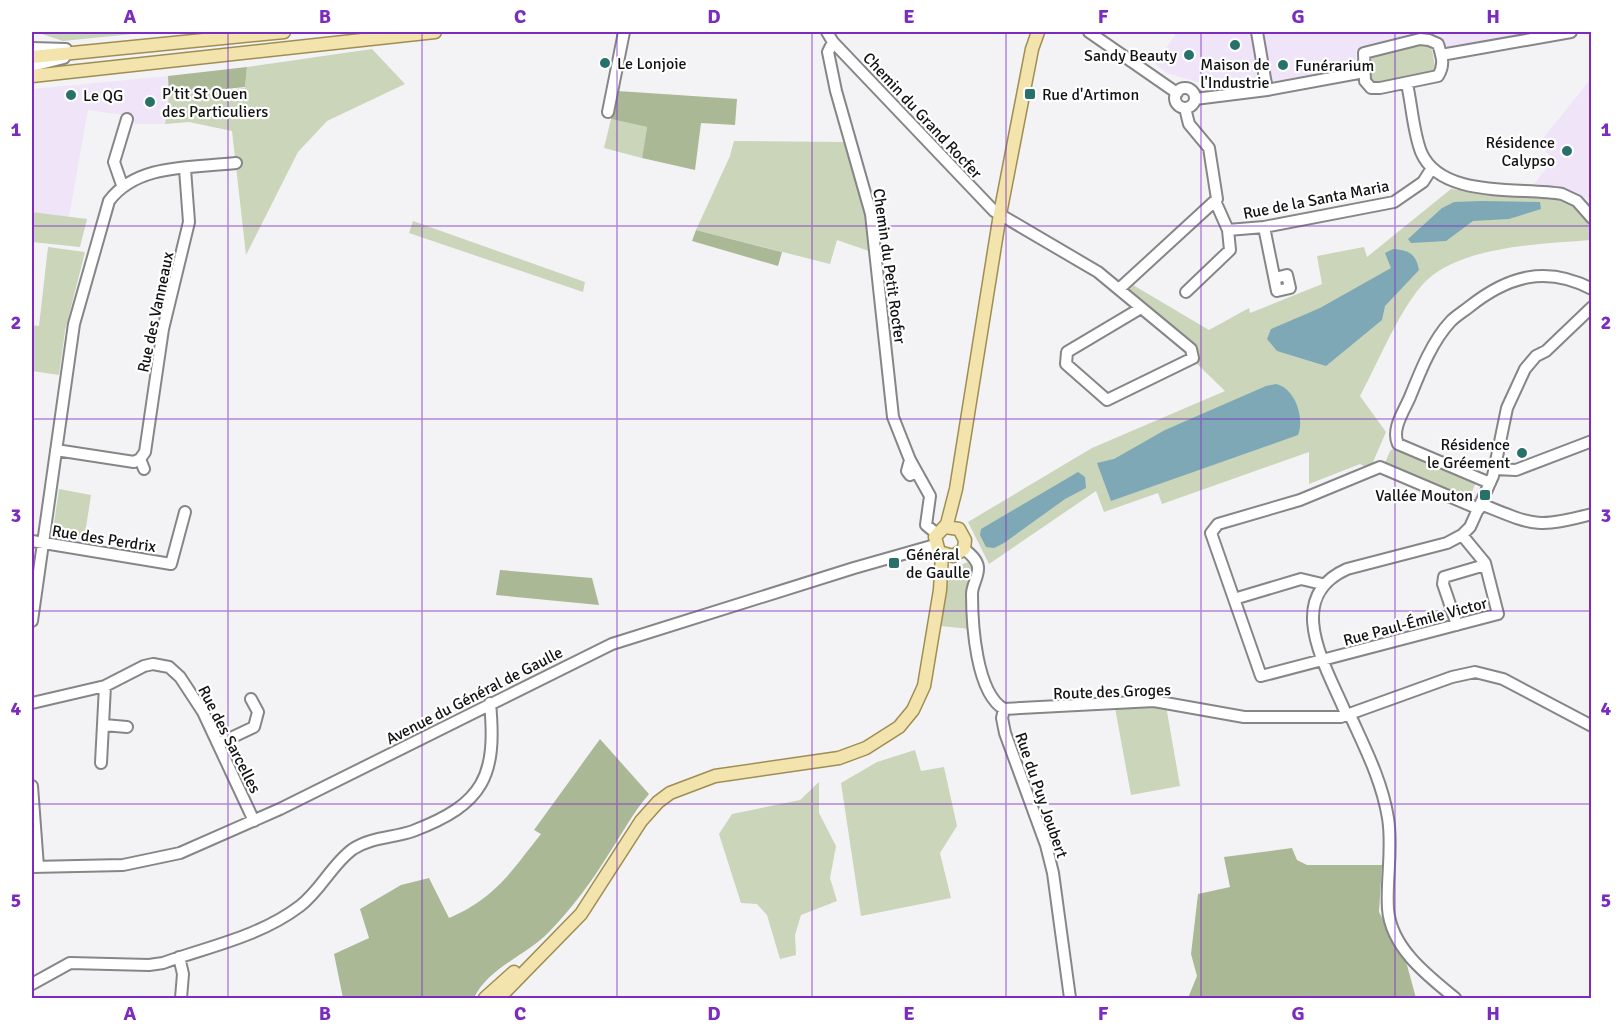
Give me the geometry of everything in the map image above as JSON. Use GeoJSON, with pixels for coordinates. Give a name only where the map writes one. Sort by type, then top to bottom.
{"type":"FeatureCollection","features":[{"type":"Feature","properties":{"kind":"main road"},"geometry":{"type":"LineString","coordinates":[[32,57],[284,32]]}},
{"type":"Feature","properties":{"kind":"main road"},"geometry":{"type":"LineString","coordinates":[[32,76],[435,32]]}},
{"type":"Feature","properties":{"kind":"main road"},"geometry":{"type":"LineString","coordinates":[[1032,32],[1032,49]]}},
{"type":"Feature","properties":{"kind":"main road"},"geometry":{"type":"LineString","coordinates":[[498,999],[581,914],[649,811],[670,793],[715,776],[839,758],[866,748],[899,727],[913,710],[924,686],[940,590],[942,543],[956,489],[1000,214],[1032,49],[1038,32]]}},
{"type":"Feature","properties":{"kind":"main road"},"geometry":{"type":"LineString","coordinates":[[942,543],[964,549],[964,536],[958,529],[956,489]]}},
{"type":"Feature","properties":{"kind":"main road"},"geometry":{"type":"LineString","coordinates":[[942,543],[958,529]]}},
{"type":"Feature","properties":{"kind":"main road"},"geometry":{"type":"LineString","coordinates":[[485,999],[503,981],[543,953]]}},
{"type":"Feature","properties":{"kind":"street"},"geometry":{"type":"LineString","coordinates":[[608,112],[624,32]]}},
{"type":"Feature","properties":{"kind":"street","name":"Chemin du Grand Rocfer"},"geometry":{"type":"LineString","coordinates":[[827,32],[833,42],[962,179],[1000,214],[1049,246],[1098,272],[1191,349],[1192,358],[1107,399],[1066,364],[1067,352],[1141,308]]}},
{"type":"Feature","properties":{"kind":"street"},"geometry":{"type":"LineString","coordinates":[[1089,32],[1176,93],[1178,105],[1185,108],[1190,106],[1195,99],[1194,92],[1188,88],[1176,93]]}},
{"type":"Feature","properties":{"kind":"street"},"geometry":{"type":"LineString","coordinates":[[1257,32],[1267,90]]}},
{"type":"Feature","properties":{"kind":"street"},"geometry":{"type":"LineString","coordinates":[[1442,55],[1571,32]]}},
{"type":"Feature","properties":{"kind":"street"},"geometry":{"type":"LineString","coordinates":[[1430,40],[1438,44],[1442,55],[1443,69],[1438,76],[1407,84],[1371,88],[1365,81],[1364,53],[1368,50],[1430,40]]}},
{"type":"Feature","properties":{"kind":"street","name":"Chemin du Petit Rocfer"},"geometry":{"type":"LineString","coordinates":[[833,42],[828,52],[871,214],[895,426],[930,496],[926,525],[942,543]]}},
{"type":"Feature","properties":{"kind":"street"},"geometry":{"type":"LineString","coordinates":[[32,48],[102,50]]}},
{"type":"Feature","properties":{"kind":"street"},"geometry":{"type":"LineString","coordinates":[[32,66],[102,50]]}},
{"type":"Feature","properties":{"kind":"street"},"geometry":{"type":"LineString","coordinates":[[1195,99],[1267,90],[1364,72]]}},
{"type":"Feature","properties":{"kind":"street"},"geometry":{"type":"LineString","coordinates":[[1407,84],[1421,151],[1432,168],[1443,177],[1461,184],[1562,194],[1577,201],[1592,218]]}},
{"type":"Feature","properties":{"kind":"street"},"geometry":{"type":"LineString","coordinates":[[1119,289],[1216,203],[1218,194],[1209,148],[1189,124],[1185,108]]}},
{"type":"Feature","properties":{"kind":"street"},"geometry":{"type":"LineString","coordinates":[[122,185],[114,162],[127,119]]}},
{"type":"Feature","properties":{"kind":"street"},"geometry":{"type":"LineString","coordinates":[[32,621],[80,298],[106,207],[122,185],[140,176],[236,163]]}},
{"type":"Feature","properties":{"kind":"street","name":"Rue de la Santa Maria"},"geometry":{"type":"LineString","coordinates":[[1228,230],[1264,227],[1394,202],[1423,182],[1432,168]]}},
{"type":"Feature","properties":{"kind":"street","name":"Rue des Vanneaux"},"geometry":{"type":"LineString","coordinates":[[56,450],[142,464],[163,329],[189,222],[185,169]]}},
{"type":"Feature","properties":{"kind":"street"},"geometry":{"type":"LineString","coordinates":[[1186,292],[1228,254],[1231,246],[1228,230],[1216,203]]}},
{"type":"Feature","properties":{"kind":"street"},"geometry":{"type":"LineString","coordinates":[[1264,227],[1275,278]]}},
{"type":"Feature","properties":{"kind":"street"},"geometry":{"type":"LineString","coordinates":[[1490,483],[1398,444],[1396,431],[1423,366],[1452,320],[1490,291],[1508,282],[1546,276],[1568,279],[1592,290]]}},
{"type":"Feature","properties":{"kind":"street"},"geometry":{"type":"LineString","coordinates":[[1455,999],[1410,958],[1393,928],[1388,911],[1391,856],[1388,816],[1377,776],[1323,660],[1312,620],[1317,594],[1322,584],[1347,568],[1446,543],[1462,535],[1470,527],[1495,469],[1507,408],[1525,369],[1536,356],[1546,351],[1592,307]]}},
{"type":"Feature","properties":{"kind":"street"},"geometry":{"type":"LineString","coordinates":[[1495,469],[1516,470],[1592,441]]}},
{"type":"Feature","properties":{"kind":"street"},"geometry":{"type":"LineString","coordinates":[[1322,584],[1301,579],[1234,599],[1211,537],[1214,526],[1300,500],[1380,467],[1480,506],[1539,525],[1592,514]]}},
{"type":"Feature","properties":{"kind":"street","name":"Rue des Perdrix"},"geometry":{"type":"LineString","coordinates":[[32,542],[171,564],[185,512]]}},
{"type":"Feature","properties":{"kind":"street","name":"Rue Paul-Émile Victor"},"geometry":{"type":"LineString","coordinates":[[1234,599],[1261,676],[1498,614],[1485,565],[1462,535]]}},
{"type":"Feature","properties":{"kind":"street","name":"Avenue du Général de Gaulle"},"geometry":{"type":"LineString","coordinates":[[35,867],[123,865],[156,860],[202,845],[581,658],[637,635],[942,543]]}},
{"type":"Feature","properties":{"kind":"street"},"geometry":{"type":"LineString","coordinates":[[964,549],[973,557],[978,567],[972,595],[982,675],[994,702],[1004,709]]}},
{"type":"Feature","properties":{"kind":"street"},"geometry":{"type":"LineString","coordinates":[[1457,625],[1443,584],[1444,577],[1485,565]]}},
{"type":"Feature","properties":{"kind":"street","name":"Rue des Sarcelles"},"geometry":{"type":"LineString","coordinates":[[105,686],[153,664],[170,667],[176,672],[203,712],[254,820]]}},
{"type":"Feature","properties":{"kind":"street","name":"Route des Groges"},"geometry":{"type":"LineString","coordinates":[[1004,709],[1154,701],[1244,717],[1347,712],[1452,677],[1475,672],[1503,679],[1592,726]]}},
{"type":"Feature","properties":{"kind":"street"},"geometry":{"type":"LineString","coordinates":[[32,703],[105,686],[101,764]]}},
{"type":"Feature","properties":{"kind":"street"},"geometry":{"type":"LineString","coordinates":[[218,744],[254,727],[258,712],[251,699]]}},
{"type":"Feature","properties":{"kind":"street"},"geometry":{"type":"LineString","coordinates":[[32,984],[70,963],[149,965],[266,928],[315,894],[353,849],[373,840],[413,831],[471,799],[480,788],[490,766],[490,703]]}},
{"type":"Feature","properties":{"kind":"street","name":"Rue du Puy Joubert"},"geometry":{"type":"LineString","coordinates":[[1004,709],[1002,718],[1005,734],[1046,845],[1053,873],[1070,999]]}},
{"type":"Feature","properties":{"kind":"street"},"geometry":{"type":"LineString","coordinates":[[104,725],[127,726]]}},
{"type":"Feature","properties":{"kind":"street"},"geometry":{"type":"LineString","coordinates":[[32,786],[35,867]]}},
{"type":"Feature","properties":{"kind":"street"},"geometry":{"type":"LineString","coordinates":[[179,957],[183,974],[181,999]]}},
{"type":"Feature","properties":{"kind":"shaded area"},"geometry":{"type":"Polygon","coordinates":[[[1177,32],[1539,32],[1448,48],[1435,33],[1361,47],[1356,50],[1356,60],[1350,68],[1255,87],[1211,86],[1167,73],[1155,64],[1177,32]]]}},
{"type":"Feature","properties":{"kind":"shaded area"},"geometry":{"type":"Polygon","coordinates":[[[168,76],[169,95],[165,124],[134,124],[131,116],[88,110],[69,217],[32,212],[32,89],[168,76]]]}},
{"type":"Feature","properties":{"kind":"shaded area"},"geometry":{"type":"Polygon","coordinates":[[[1591,79],[1591,204],[1587,199],[1558,188],[1533,185],[1554,159],[1546,152],[1543,138],[1591,79]]]}},
{"type":"Feature","properties":{"kind":"green space"},"geometry":{"type":"Polygon","coordinates":[[[36,32],[152,32],[63,41],[36,32]]]}},
{"type":"Feature","properties":{"kind":"green space"},"geometry":{"type":"Polygon","coordinates":[[[1423,43],[1432,50],[1435,66],[1432,72],[1376,84],[1373,82],[1369,72],[1369,56],[1423,43]]]}},
{"type":"Feature","properties":{"kind":"green space"},"geometry":{"type":"Polygon","coordinates":[[[372,49],[405,84],[327,121],[298,152],[246,255],[232,131],[189,122],[165,124],[169,95],[245,88],[247,67],[372,49]]]}},
{"type":"Feature","properties":{"kind":"green space"},"geometry":{"type":"Polygon","coordinates":[[[247,67],[245,87],[169,95],[168,76],[247,67]]]}},
{"type":"Feature","properties":{"kind":"green space"},"geometry":{"type":"Polygon","coordinates":[[[618,91],[737,99],[735,125],[701,123],[695,170],[642,158],[647,127],[611,119],[618,91]]]}},
{"type":"Feature","properties":{"kind":"green space"},"geometry":{"type":"Polygon","coordinates":[[[611,119],[647,127],[642,158],[604,148],[611,119]]]}},
{"type":"Feature","properties":{"kind":"green space"},"geometry":{"type":"Polygon","coordinates":[[[734,141],[847,142],[863,200],[869,251],[837,240],[830,264],[696,230],[730,156],[734,141]]]}},
{"type":"Feature","properties":{"kind":"green space"},"geometry":{"type":"Polygon","coordinates":[[[1451,189],[1555,198],[1566,201],[1576,206],[1584,214],[1589,225],[1591,240],[1528,245],[1483,253],[1443,268],[1427,280],[1399,319],[1360,396],[1386,432],[1370,469],[1360,464],[1309,484],[1309,452],[1162,504],[1158,493],[1104,512],[1096,491],[989,564],[968,522],[1092,448],[1225,391],[1193,360],[1195,354],[1128,292],[1133,285],[1209,330],[1249,308],[1250,313],[1322,284],[1317,256],[1364,247],[1367,257],[1451,189]]]}},
{"type":"Feature","properties":{"kind":"green space"},"geometry":{"type":"Polygon","coordinates":[[[32,212],[87,219],[80,247],[32,242],[32,212]]]}},
{"type":"Feature","properties":{"kind":"green space"},"geometry":{"type":"Polygon","coordinates":[[[413,221],[585,282],[583,292],[409,233],[413,221]]]}},
{"type":"Feature","properties":{"kind":"green space"},"geometry":{"type":"Polygon","coordinates":[[[696,230],[782,252],[778,266],[692,241],[696,230]]]}},
{"type":"Feature","properties":{"kind":"green space"},"geometry":{"type":"Polygon","coordinates":[[[48,247],[85,252],[65,331],[59,375],[32,371],[32,325],[39,326],[48,247]]]}},
{"type":"Feature","properties":{"kind":"green space"},"geometry":{"type":"Polygon","coordinates":[[[1396,447],[1477,480],[1468,501],[1384,465],[1390,451],[1396,447]]]}},
{"type":"Feature","properties":{"kind":"green space"},"geometry":{"type":"Polygon","coordinates":[[[59,489],[91,495],[84,540],[57,536],[53,530],[59,489]]]}},
{"type":"Feature","properties":{"kind":"green space"},"geometry":{"type":"Polygon","coordinates":[[[968,562],[972,568],[967,589],[970,629],[941,626],[939,623],[951,569],[968,562]]]}},
{"type":"Feature","properties":{"kind":"green space"},"geometry":{"type":"Polygon","coordinates":[[[500,570],[592,578],[599,605],[496,595],[500,570]]]}},
{"type":"Feature","properties":{"kind":"green space"},"geometry":{"type":"Polygon","coordinates":[[[1166,706],[1180,786],[1131,795],[1115,708],[1166,706]]]}},
{"type":"Feature","properties":{"kind":"green space"},"geometry":{"type":"Polygon","coordinates":[[[600,739],[649,794],[588,885],[549,932],[498,970],[480,987],[474,998],[343,998],[334,954],[369,938],[360,909],[401,885],[429,878],[449,918],[478,902],[501,883],[541,834],[534,830],[600,739]]]}},
{"type":"Feature","properties":{"kind":"green space"},"geometry":{"type":"Polygon","coordinates":[[[915,750],[921,771],[944,767],[957,826],[940,853],[951,898],[861,916],[841,783],[877,762],[915,750]]]}},
{"type":"Feature","properties":{"kind":"green space"},"geometry":{"type":"Polygon","coordinates":[[[819,782],[819,813],[836,846],[830,878],[837,901],[801,915],[795,935],[796,955],[780,959],[767,915],[757,904],[741,903],[719,834],[732,814],[800,800],[819,782]]]}},
{"type":"Feature","properties":{"kind":"green space"},"geometry":{"type":"Polygon","coordinates":[[[1292,848],[1297,860],[1307,865],[1382,865],[1379,912],[1407,965],[1416,998],[1188,998],[1197,976],[1191,954],[1198,894],[1230,887],[1224,857],[1292,848]]]}},
{"type":"Feature","properties":{"kind":"water"},"geometry":{"type":"Polygon","coordinates":[[[1454,202],[1540,202],[1541,209],[1509,219],[1473,221],[1446,241],[1411,243],[1408,239],[1442,208],[1454,202]]]}},
{"type":"Feature","properties":{"kind":"water"},"geometry":{"type":"Polygon","coordinates":[[[1393,249],[1411,254],[1419,270],[1385,306],[1382,320],[1326,366],[1277,351],[1267,339],[1271,329],[1320,308],[1391,268],[1385,253],[1393,249]]]}},
{"type":"Feature","properties":{"kind":"water"},"geometry":{"type":"Polygon","coordinates":[[[1276,384],[1288,391],[1297,405],[1300,420],[1298,435],[1111,501],[1097,463],[1114,459],[1165,430],[1266,386],[1276,384]]]}},
{"type":"Feature","properties":{"kind":"water"},"geometry":{"type":"Polygon","coordinates":[[[1078,472],[1085,477],[1086,488],[1065,499],[1004,543],[994,548],[986,547],[980,535],[981,529],[1078,472]]]}},
{"type":"Feature","properties":{"kind":"place","name":"Maison de l'Industrie"},"geometry":{"type":"Point","coordinates":[1235,45]}},
{"type":"Feature","properties":{"kind":"place","name":"Sandy Beauty"},"geometry":{"type":"Point","coordinates":[1189,55]}},
{"type":"Feature","properties":{"kind":"place","name":"Le Lonjoie"},"geometry":{"type":"Point","coordinates":[605,63]}},
{"type":"Feature","properties":{"kind":"place","name":"Funérarium"},"geometry":{"type":"Point","coordinates":[1283,65]}},
{"type":"Feature","properties":{"kind":"place","name":"Rue d'Artimon"},"geometry":{"type":"Point","coordinates":[1030,94]}},
{"type":"Feature","properties":{"kind":"place","name":"Le QG"},"geometry":{"type":"Point","coordinates":[71,95]}},
{"type":"Feature","properties":{"kind":"place","name":"P'tit St Ouen des Particuliers"},"geometry":{"type":"Point","coordinates":[150,102]}},
{"type":"Feature","properties":{"kind":"place","name":"Résidence Calypso"},"geometry":{"type":"Point","coordinates":[1567,151]}},
{"type":"Feature","properties":{"kind":"place","name":"Résidence le Gréement"},"geometry":{"type":"Point","coordinates":[1522,453]}},
{"type":"Feature","properties":{"kind":"place","name":"Vallée Mouton"},"geometry":{"type":"Point","coordinates":[1485,495]}},
{"type":"Feature","properties":{"kind":"place","name":"Général de Gaulle"},"geometry":{"type":"Point","coordinates":[894,563]}}]}
